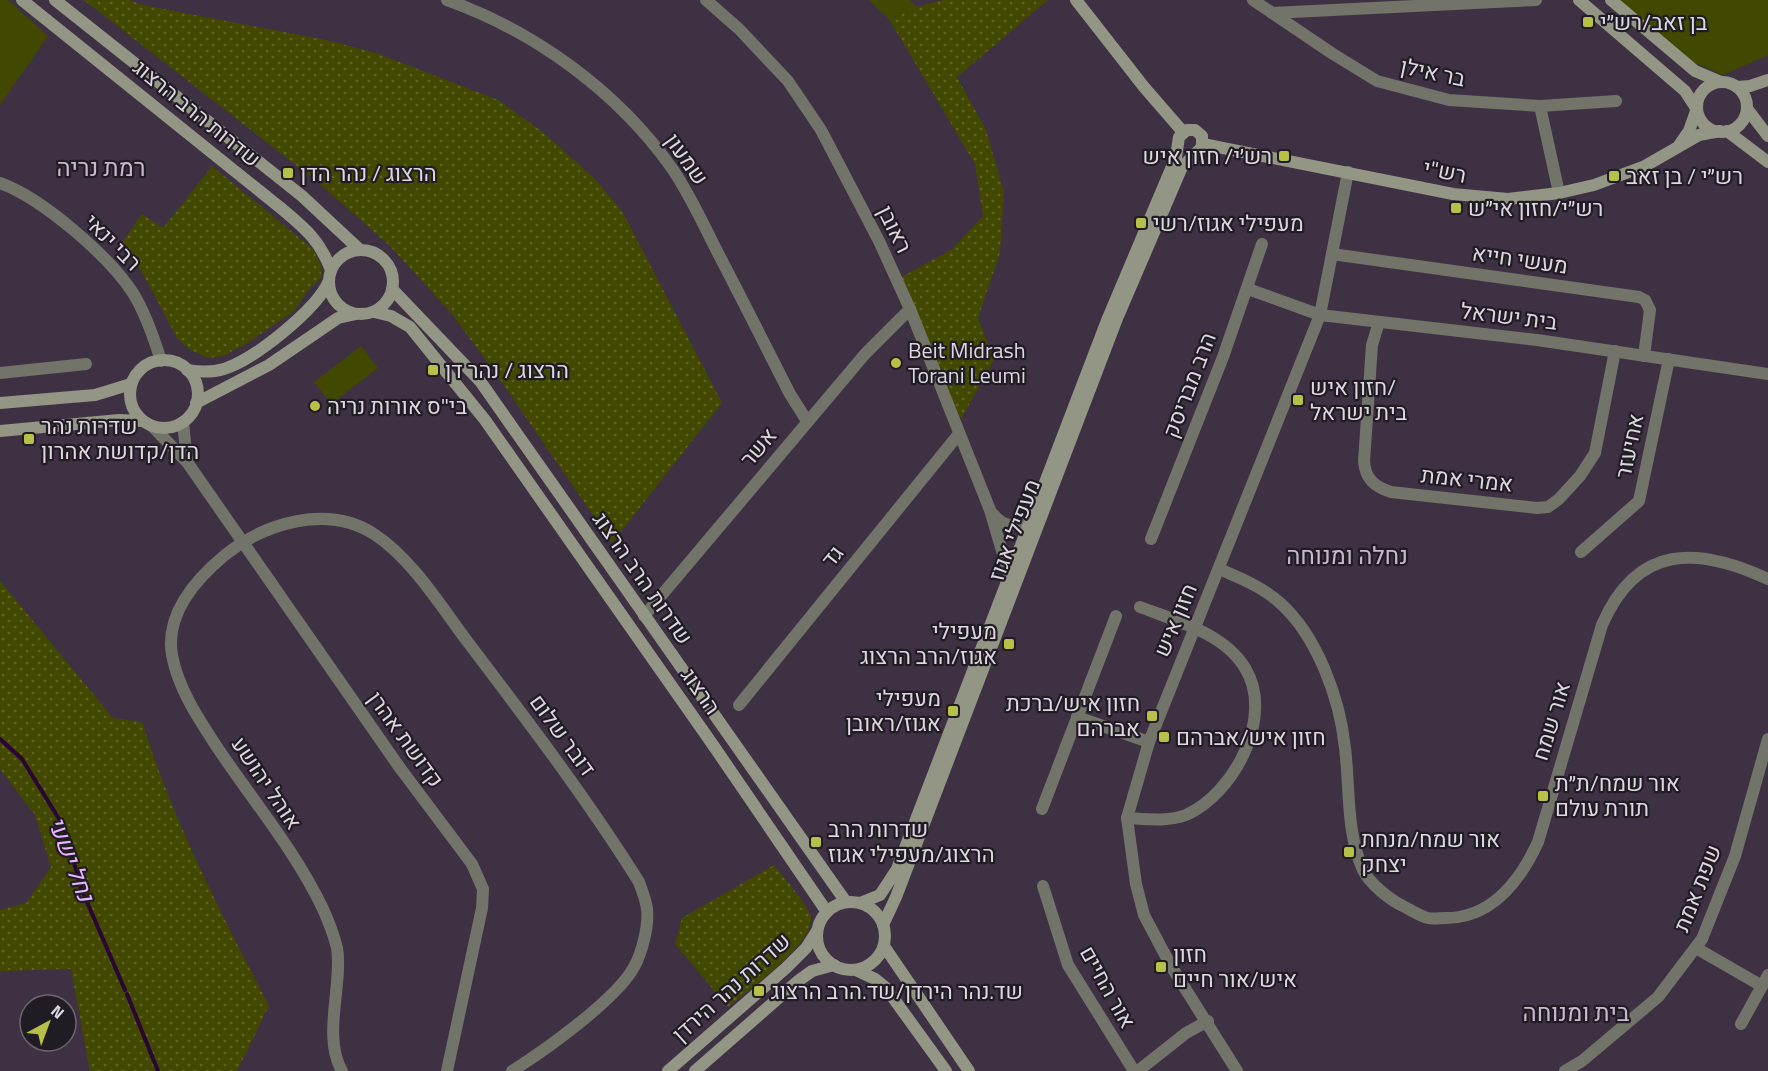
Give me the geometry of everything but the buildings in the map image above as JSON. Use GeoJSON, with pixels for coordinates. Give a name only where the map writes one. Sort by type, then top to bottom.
{"type":"FeatureCollection","features":[{"type":"Feature","properties":{"kind":"main road","name":"שדרות הרב הרצוג"},"geometry":{"type":"LineString","coordinates":[[22,0],[312,234],[323,249],[330,276]]}},
{"type":"Feature","properties":{"kind":"main road","name":"שדרות הרב הרצוג"},"geometry":{"type":"LineString","coordinates":[[55,0],[302,196],[360,250]]}},
{"type":"Feature","properties":{"kind":"main road"},"geometry":{"type":"LineString","coordinates":[[1076,0],[1144,87],[1183,132]]}},
{"type":"Feature","properties":{"kind":"main road"},"geometry":{"type":"LineString","coordinates":[[1579,0],[1685,92],[1707,127],[1724,131],[1768,162]]}},
{"type":"Feature","properties":{"kind":"main road"},"geometry":{"type":"LineString","coordinates":[[1611,0],[1695,71],[1737,87],[1750,86],[1768,80]]}},
{"type":"Feature","properties":{"kind":"main road"},"geometry":{"type":"LineString","coordinates":[[1696,109],[1703,89],[1711,83],[1722,82]]}},
{"type":"Feature","properties":{"kind":"main road"},"geometry":{"type":"LineString","coordinates":[[1724,131],[1741,124],[1748,107],[1768,85]]}},
{"type":"Feature","properties":{"kind":"main road"},"geometry":{"type":"LineString","coordinates":[[1737,87],[1744,94],[1748,107],[1768,136]]}},
{"type":"Feature","properties":{"kind":"main road","name":"רש\"י"},"geometry":{"type":"LineString","coordinates":[[1674,148],[1684,140],[1696,109]]}},
{"type":"Feature","properties":{"kind":"main road"},"geometry":{"type":"LineString","coordinates":[[1191,129],[1199,132],[1203,144],[1200,150],[1193,154],[1185,153],[1178,140],[1183,132],[1191,129]]}},
{"type":"Feature","properties":{"kind":"main road","name":"רש\"י"},"geometry":{"type":"LineString","coordinates":[[1203,144],[1485,199],[1559,194],[1625,175],[1699,135],[1724,131]]}},
{"type":"Feature","properties":{"kind":"main road","name":"מעפילי אגוז"},"geometry":{"type":"LineString","coordinates":[[860,903],[880,895],[897,869],[1108,318],[1180,147]]}},
{"type":"Feature","properties":{"kind":"main road","name":"מעפילי אגוז"},"geometry":{"type":"LineString","coordinates":[[883,924],[899,889],[1116,321],[1178,175],[1193,154]]}},
{"type":"Feature","properties":{"kind":"main road"},"geometry":{"type":"LineString","coordinates":[[0,431],[118,420],[148,424],[173,427],[183,422],[196,403],[269,365],[338,318],[374,312],[382,306],[392,289],[390,270],[385,261],[369,251],[360,250],[343,255],[330,276],[323,295],[311,309],[248,356],[225,369],[208,372],[187,370],[171,361],[161,361],[143,368],[131,384],[130,400],[148,424]]}},
{"type":"Feature","properties":{"kind":"main road"},"geometry":{"type":"LineString","coordinates":[[330,276],[334,299],[345,310],[356,314]]}},
{"type":"Feature","properties":{"kind":"main road","name":"שדרות הרב הרצוג"},"geometry":{"type":"LineString","coordinates":[[392,289],[480,381],[846,902]]}},
{"type":"Feature","properties":{"kind":"main road","name":"הרצוג"},"geometry":{"type":"LineString","coordinates":[[374,312],[391,316],[410,327],[485,420],[713,745],[826,912]]}},
{"type":"Feature","properties":{"kind":"main road"},"geometry":{"type":"LineString","coordinates":[[187,370],[195,382],[196,403]]}},
{"type":"Feature","properties":{"kind":"main road"},"geometry":{"type":"LineString","coordinates":[[0,404],[95,395],[131,384]]}},
{"type":"Feature","properties":{"kind":"main road"},"geometry":{"type":"LineString","coordinates":[[946,1071],[886,988],[875,979],[856,970],[834,965],[820,950],[818,930],[826,912],[846,902],[860,903],[874,911],[883,924],[884,946],[969,1071]]}},
{"type":"Feature","properties":{"kind":"main road","name":"שדרות נהר הירדן"},"geometry":{"type":"LineString","coordinates":[[668,1071],[796,958],[818,930]]}},
{"type":"Feature","properties":{"kind":"main road"},"geometry":{"type":"LineString","coordinates":[[856,970],[873,962],[884,946]]}},
{"type":"Feature","properties":{"kind":"main road","name":"שדרות נהר הירדן"},"geometry":{"type":"LineString","coordinates":[[695,1071],[798,981],[812,971],[834,965]]}},
{"type":"Feature","properties":{"kind":"street","name":"שמעון"},"geometry":{"type":"LineString","coordinates":[[447,0],[470,8],[540,45],[585,78],[633,122],[671,167],[698,214],[790,394],[807,421]]}},
{"type":"Feature","properties":{"kind":"street","name":"ראובן"},"geometry":{"type":"LineString","coordinates":[[706,0],[740,29],[788,81],[821,130],[879,241],[910,309],[958,435],[990,510],[1010,578]]}},
{"type":"Feature","properties":{"kind":"street","name":"בר אילן"},"geometry":{"type":"LineString","coordinates":[[1253,0],[1377,81],[1449,100],[1540,106],[1616,101]]}},
{"type":"Feature","properties":{"kind":"street"},"geometry":{"type":"LineString","coordinates":[[1272,13],[1536,0]]}},
{"type":"Feature","properties":{"kind":"street"},"geometry":{"type":"LineString","coordinates":[[1540,106],[1559,194]]}},
{"type":"Feature","properties":{"kind":"street","name":"חזון איש"},"geometry":{"type":"LineString","coordinates":[[1234,1069],[1208,1022],[1171,966],[1144,915],[1136,884],[1127,818],[1149,742],[1320,315],[1348,172]]}},
{"type":"Feature","properties":{"kind":"street","name":"רבי ינאי"},"geometry":{"type":"LineString","coordinates":[[0,183],[39,204],[87,242],[115,269],[134,294],[161,361]]}},
{"type":"Feature","properties":{"kind":"street","name":"הרב מבריסק"},"geometry":{"type":"LineString","coordinates":[[1150,539],[1248,289],[1262,244]]}},
{"type":"Feature","properties":{"kind":"street","name":"מעשי חייא"},"geometry":{"type":"LineString","coordinates":[[1332,254],[1639,297],[1648,303],[1650,310],[1644,356]]}},
{"type":"Feature","properties":{"kind":"street","name":"בית ישראל"},"geometry":{"type":"LineString","coordinates":[[1248,289],[1320,315],[1615,351],[1768,374]]}},
{"type":"Feature","properties":{"kind":"street","name":"אשר"},"geometry":{"type":"LineString","coordinates":[[644,616],[865,354],[910,309]]}},
{"type":"Feature","properties":{"kind":"street","name":"אמרי אמת"},"geometry":{"type":"LineString","coordinates":[[1379,322],[1372,345],[1364,461],[1368,478],[1380,489],[1391,492],[1537,508],[1548,507],[1559,499],[1580,476],[1594,453],[1615,351]]}},
{"type":"Feature","properties":{"kind":"street","name":"אחיעזר"},"geometry":{"type":"LineString","coordinates":[[1581,552],[1639,501],[1669,359]]}},
{"type":"Feature","properties":{"kind":"street"},"geometry":{"type":"LineString","coordinates":[[0,373],[86,364]]}},
{"type":"Feature","properties":{"kind":"street","name":"קדושת אהרן"},"geometry":{"type":"LineString","coordinates":[[183,422],[187,462]]}},
{"type":"Feature","properties":{"kind":"street","name":"קדושת אהרן"},"geometry":{"type":"LineString","coordinates":[[148,424],[187,462],[400,768],[472,864],[483,889],[482,908],[447,1071]]}},
{"type":"Feature","properties":{"kind":"street","name":"גד"},"geometry":{"type":"LineString","coordinates":[[739,705],[958,435]]}},
{"type":"Feature","properties":{"kind":"street"},"geometry":{"type":"LineString","coordinates":[[990,510],[999,521],[1010,526],[1022,524],[1036,509]]}},
{"type":"Feature","properties":{"kind":"street","name":"דובר שלום"},"geometry":{"type":"LineString","coordinates":[[242,541],[303,519],[326,520],[372,533],[392,550],[442,609],[532,727],[639,882],[647,910],[646,927],[634,967],[619,986],[546,1050],[512,1071]]}},
{"type":"Feature","properties":{"kind":"street","name":"אוהל יהושע"},"geometry":{"type":"LineString","coordinates":[[242,541],[216,563],[182,603],[171,629],[171,653],[192,705],[294,859],[323,909],[337,948],[335,1042],[342,1071]]}},
{"type":"Feature","properties":{"kind":"street","name":"אור שמח"},"geometry":{"type":"LineString","coordinates":[[1219,568],[1254,585],[1278,601],[1300,623],[1338,703],[1346,749],[1347,798],[1363,872],[1394,901],[1428,918],[1462,918],[1482,909],[1497,901],[1526,867],[1538,842],[1602,625],[1611,603],[1635,576],[1651,564],[1666,558],[1688,556],[1737,564],[1768,579]]}},
{"type":"Feature","properties":{"kind":"street"},"geometry":{"type":"LineString","coordinates":[[1127,818],[1167,819],[1186,815],[1211,798],[1234,774],[1247,750],[1253,723],[1254,697],[1246,669],[1221,642],[1140,607]]}},
{"type":"Feature","properties":{"kind":"street"},"geometry":{"type":"LineString","coordinates":[[1042,809],[1116,616]]}},
{"type":"Feature","properties":{"kind":"street"},"geometry":{"type":"LineString","coordinates":[[1077,717],[1149,742]]}},
{"type":"Feature","properties":{"kind":"street","name":"שפת אמת"},"geometry":{"type":"LineString","coordinates":[[1565,1071],[1582,1061],[1658,997],[1702,939],[1735,856],[1768,739]]}},
{"type":"Feature","properties":{"kind":"street","name":"אור החיים"},"geometry":{"type":"LineString","coordinates":[[1043,886],[1068,965],[1134,1071]]}},
{"type":"Feature","properties":{"kind":"street"},"geometry":{"type":"LineString","coordinates":[[1696,948],[1765,981],[1741,1024]]}},
{"type":"Feature","properties":{"kind":"street"},"geometry":{"type":"LineString","coordinates":[[1138,1071],[1186,1033],[1208,1022]]}},
{"type":"Feature","properties":{"kind":"street"},"geometry":{"type":"LineString","coordinates":[[453,1071],[459,1071]]}},
{"type":"Feature","properties":{"kind":"shaded area"},"geometry":{"type":"Polygon","coordinates":[[[0,0],[8,0],[48,36],[0,105],[0,0]]]}},
{"type":"Feature","properties":{"kind":"shaded area"},"geometry":{"type":"Polygon","coordinates":[[[84,0],[129,0],[143,5],[331,41],[379,54],[498,100],[544,133],[593,177],[622,211],[722,403],[612,543],[499,378],[451,313],[389,245],[315,180],[84,0]]]}},
{"type":"Feature","properties":{"kind":"shaded area"},"geometry":{"type":"Polygon","coordinates":[[[869,0],[910,0],[917,7],[889,19],[869,0]]]}},
{"type":"Feature","properties":{"kind":"shaded area"},"geometry":{"type":"Polygon","coordinates":[[[943,0],[1048,0],[957,77],[986,130],[1004,192],[1000,253],[978,318],[994,360],[961,419],[896,280],[951,250],[983,216],[975,164],[889,19],[917,7],[943,0]]]}},
{"type":"Feature","properties":{"kind":"shaded area"},"geometry":{"type":"Polygon","coordinates":[[[1619,0],[1768,0],[1768,55],[1723,75],[1686,59],[1619,0]]]}},
{"type":"Feature","properties":{"kind":"shaded area"},"geometry":{"type":"Polygon","coordinates":[[[212,166],[313,249],[321,265],[321,278],[310,288],[294,311],[246,344],[223,356],[208,358],[189,349],[177,338],[142,272],[121,244],[142,214],[163,228],[212,166]]]}},
{"type":"Feature","properties":{"kind":"shaded area"},"geometry":{"type":"Polygon","coordinates":[[[361,346],[378,368],[331,404],[314,382],[361,346]]]}},
{"type":"Feature","properties":{"kind":"shaded area"},"geometry":{"type":"Polygon","coordinates":[[[0,581],[113,718],[142,722],[183,831],[269,1006],[237,1071],[90,1071],[78,1007],[78,993],[75,993],[71,969],[0,971],[0,910],[26,903],[51,867],[35,815],[0,769],[0,581]]]}},
{"type":"Feature","properties":{"kind":"shaded area"},"geometry":{"type":"Polygon","coordinates":[[[774,865],[807,908],[811,925],[805,937],[780,964],[728,1007],[675,944],[682,918],[774,865]]]}},
{"type":"Feature","properties":{"kind":"waterway","name":"נחל ישעי"},"geometry":{"type":"LineString","coordinates":[[0,739],[22,759],[64,827],[81,888],[125,990]]}},
{"type":"Feature","properties":{"kind":"waterway","name":"נחל ישעי"},"geometry":{"type":"LineString","coordinates":[[127,994],[158,1071]]}},
{"type":"Feature","properties":{"kind":"place","name":"בן זאב/רש״י"},"geometry":{"type":"Point","coordinates":[1588,22]}},
{"type":"Feature","properties":{"kind":"place","name":"רש׳י/ חזון איש"},"geometry":{"type":"Point","coordinates":[1284,156]}},
{"type":"Feature","properties":{"kind":"place","name":"הרצוג / נהר הדן"},"geometry":{"type":"Point","coordinates":[288,173]}},
{"type":"Feature","properties":{"kind":"place","name":"רש״י / בן זאב"},"geometry":{"type":"Point","coordinates":[1614,176]}},
{"type":"Feature","properties":{"kind":"place","name":"רש״י/חזון אי״ש"},"geometry":{"type":"Point","coordinates":[1456,208]}},
{"type":"Feature","properties":{"kind":"place","name":"מעפילי אגוז/רשי"},"geometry":{"type":"Point","coordinates":[1141,223]}},
{"type":"Feature","properties":{"kind":"place","name":"Beit Midrash Torani Leumi"},"geometry":{"type":"Point","coordinates":[896,363]}},
{"type":"Feature","properties":{"kind":"place","name":"הרצוג / נהר דן"},"geometry":{"type":"Point","coordinates":[433,370]}},
{"type":"Feature","properties":{"kind":"place","name":"חזון איש/ בית ישראל"},"geometry":{"type":"Point","coordinates":[1298,400]}},
{"type":"Feature","properties":{"kind":"place","name":"בי\"ס אורות נריה"},"geometry":{"type":"Point","coordinates":[315,406]}},
{"type":"Feature","properties":{"kind":"place","name":"שדרות נהר הדן/קדושת אהרון"},"geometry":{"type":"Point","coordinates":[29,439]}},
{"type":"Feature","properties":{"kind":"place","name":"מעפילי אגוז/הרב הרצוג"},"geometry":{"type":"Point","coordinates":[1009,644]}},
{"type":"Feature","properties":{"kind":"place","name":"מעפילי אגוז/ראובן"},"geometry":{"type":"Point","coordinates":[953,711]}},
{"type":"Feature","properties":{"kind":"place","name":"חזון איש/ברכת אברהם"},"geometry":{"type":"Point","coordinates":[1152,716]}},
{"type":"Feature","properties":{"kind":"place","name":"חזון איש/אברהם"},"geometry":{"type":"Point","coordinates":[1164,737]}},
{"type":"Feature","properties":{"kind":"place","name":"אור שמח/ת״ת תורת עולם"},"geometry":{"type":"Point","coordinates":[1543,796]}},
{"type":"Feature","properties":{"kind":"place","name":"שדרות הרב הרצוג/מעפילי אגוז"},"geometry":{"type":"Point","coordinates":[816,842]}},
{"type":"Feature","properties":{"kind":"place","name":"אור שמח/מנחת יצחק"},"geometry":{"type":"Point","coordinates":[1349,852]}},
{"type":"Feature","properties":{"kind":"place","name":"חזון איש/אור חיים"},"geometry":{"type":"Point","coordinates":[1161,967]}},
{"type":"Feature","properties":{"kind":"place","name":"שד.נהר הירדן/שד.הרב הרצוג"},"geometry":{"type":"Point","coordinates":[759,991]}},
{"type":"Feature","properties":{"kind":"district","name":"רמת נריה"},"geometry":{"type":"Point","coordinates":[101,168]}},
{"type":"Feature","properties":{"kind":"district","name":"נחלה ומנוחה"},"geometry":{"type":"Point","coordinates":[1347,556]}},
{"type":"Feature","properties":{"kind":"district","name":"בית ומנוחה"},"geometry":{"type":"Point","coordinates":[1576,1013]}}]}
